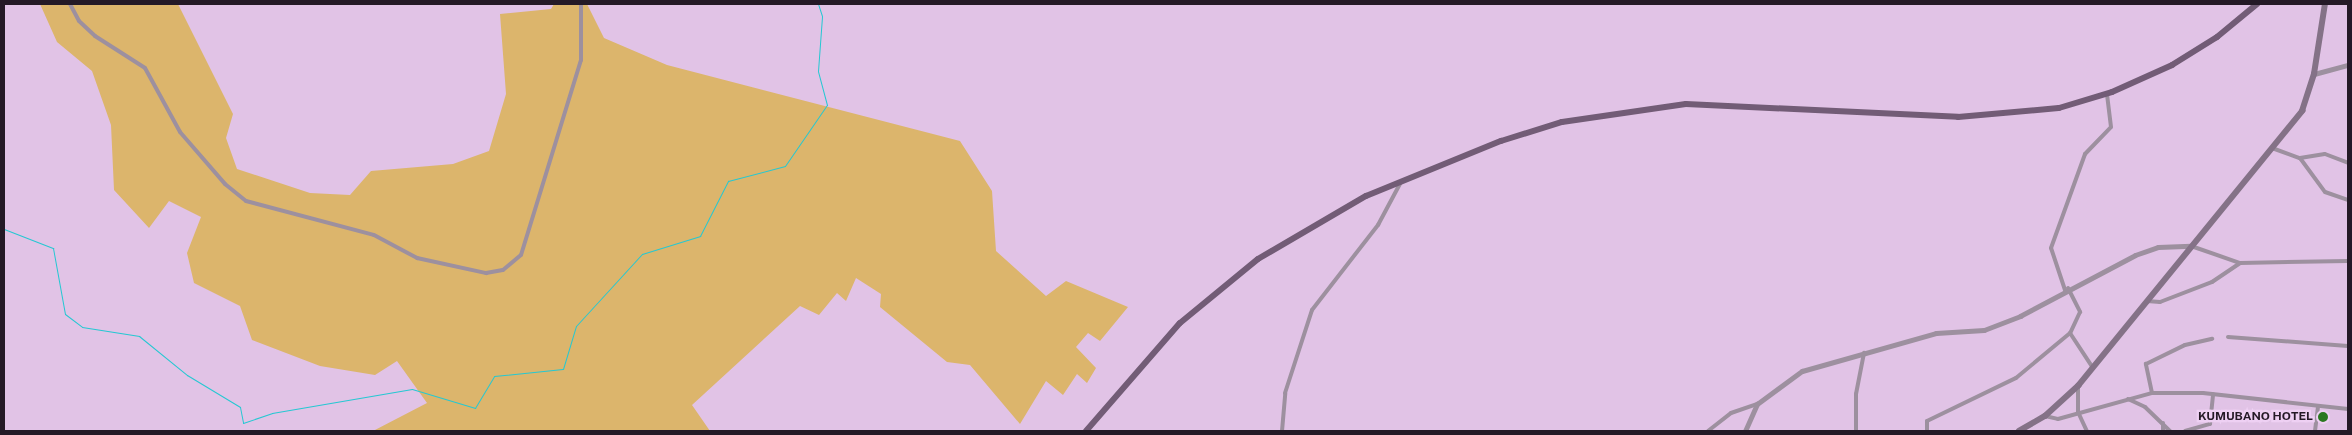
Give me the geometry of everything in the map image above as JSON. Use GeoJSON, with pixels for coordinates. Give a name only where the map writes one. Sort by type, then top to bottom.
{"type":"FeatureCollection","features":[{"type":"Feature","properties":{"kind":"main road"},"geometry":{"type":"LineString","coordinates":[[1086,431],[1134,371],[1222,286],[1296,233],[1402,180],[1535,130],[1621,111],[1749,105],[1990,116],[2059,108],[2107,93],[2172,65],[2217,37],[2257,4]]}},
{"type":"Feature","properties":{"kind":"main road"},"geometry":{"type":"LineString","coordinates":[[2019,431],[2045,416],[2078,386],[2302,111],[2314,74],[2325,4]]}},
{"type":"Feature","properties":{"kind":"street"},"geometry":{"type":"LineString","coordinates":[[70,4],[79,22],[94,36],[145,68],[180,132],[225,184],[246,201],[374,236],[417,258],[486,273],[502,270],[522,255],[581,60],[581,4]]}},
{"type":"Feature","properties":{"kind":"street"},"geometry":{"type":"LineString","coordinates":[[2314,74],[2348,65]]}},
{"type":"Feature","properties":{"kind":"street"},"geometry":{"type":"LineString","coordinates":[[1927,431],[1926,422],[2016,378],[2070,332],[2080,312],[2066,289],[2051,248],[2085,154],[2111,127],[2107,93]]}},
{"type":"Feature","properties":{"kind":"street"},"geometry":{"type":"LineString","coordinates":[[2272,148],[2300,158],[2325,154],[2348,163]]}},
{"type":"Feature","properties":{"kind":"street"},"geometry":{"type":"LineString","coordinates":[[2300,158],[2325,192],[2348,200]]}},
{"type":"Feature","properties":{"kind":"street"},"geometry":{"type":"LineString","coordinates":[[1282,431],[1285,393],[1312,310],[1378,225],[1402,180]]}},
{"type":"Feature","properties":{"kind":"street"},"geometry":{"type":"LineString","coordinates":[[1708,431],[1731,413],[1756,404],[1802,371],[1865,351],[1936,332],[1984,330],[2020,316],[2066,289],[2135,255],[2158,247],[2191,246],[2240,263],[2348,261]]}},
{"type":"Feature","properties":{"kind":"street"},"geometry":{"type":"LineString","coordinates":[[2147,301],[2160,302],[2212,282],[2240,263]]}},
{"type":"Feature","properties":{"kind":"street"},"geometry":{"type":"LineString","coordinates":[[2070,332],[2093,368]]}},
{"type":"Feature","properties":{"kind":"street"},"geometry":{"type":"LineString","coordinates":[[2228,337],[2348,346]]}},
{"type":"Feature","properties":{"kind":"street"},"geometry":{"type":"LineString","coordinates":[[2152,393],[2146,364],[2185,345],[2212,339]]}},
{"type":"Feature","properties":{"kind":"street"},"geometry":{"type":"LineString","coordinates":[[1856,431],[1856,394],[1865,351]]}},
{"type":"Feature","properties":{"kind":"street"},"geometry":{"type":"LineString","coordinates":[[2078,386],[2078,412],[2087,431]]}},
{"type":"Feature","properties":{"kind":"street"},"geometry":{"type":"LineString","coordinates":[[2045,416],[2058,419],[2152,393],[2213,394],[2348,409]]}},
{"type":"Feature","properties":{"kind":"street"},"geometry":{"type":"LineString","coordinates":[[2185,431],[2210,424],[2213,394]]}},
{"type":"Feature","properties":{"kind":"street"},"geometry":{"type":"LineString","coordinates":[[2128,399],[2162,423],[2170,431]]}},
{"type":"Feature","properties":{"kind":"street"},"geometry":{"type":"LineString","coordinates":[[1745,431],[1756,404]]}},
{"type":"Feature","properties":{"kind":"street"},"geometry":{"type":"LineString","coordinates":[[2314,431],[2318,407]]}},
{"type":"Feature","properties":{"kind":"street"},"geometry":{"type":"LineString","coordinates":[[2162,423],[2163,431]]}},
{"type":"Feature","properties":{"kind":"shaded area"},"geometry":{"type":"Polygon","coordinates":[[[40,4],[178,4],[233,114],[226,138],[237,169],[310,193],[350,195],[371,171],[453,164],[489,151],[506,94],[500,14],[551,9],[554,4],[587,4],[604,38],[667,65],[960,141],[992,191],[996,251],[1046,296],[1066,281],[1128,307],[1100,341],[1088,333],[1076,347],[1096,368],[1087,383],[1077,374],[1063,395],[1046,381],[1020,424],[970,365],[947,362],[880,307],[881,294],[856,278],[846,301],[837,293],[819,315],[800,306],[692,405],[710,431],[373,431],[427,403],[397,361],[375,375],[320,366],[252,340],[240,306],[194,283],[187,253],[201,217],[169,201],[149,228],[114,190],[111,125],[92,71],[57,42],[40,4]]]}},
{"type":"Feature","properties":{"kind":"waterway"},"geometry":{"type":"LineString","coordinates":[[4,229],[53,248],[65,314],[82,327],[139,336],[187,375],[240,407],[243,423],[272,413],[412,389],[475,408],[494,376],[563,369],[576,326],[642,254],[700,236],[728,181],[785,166],[827,105],[818,71],[822,16],[818,4]]}},
{"type":"Feature","properties":{"kind":"place","name":"KUMUBANO HOTEL"},"geometry":{"type":"Point","coordinates":[2323,417]}}]}
